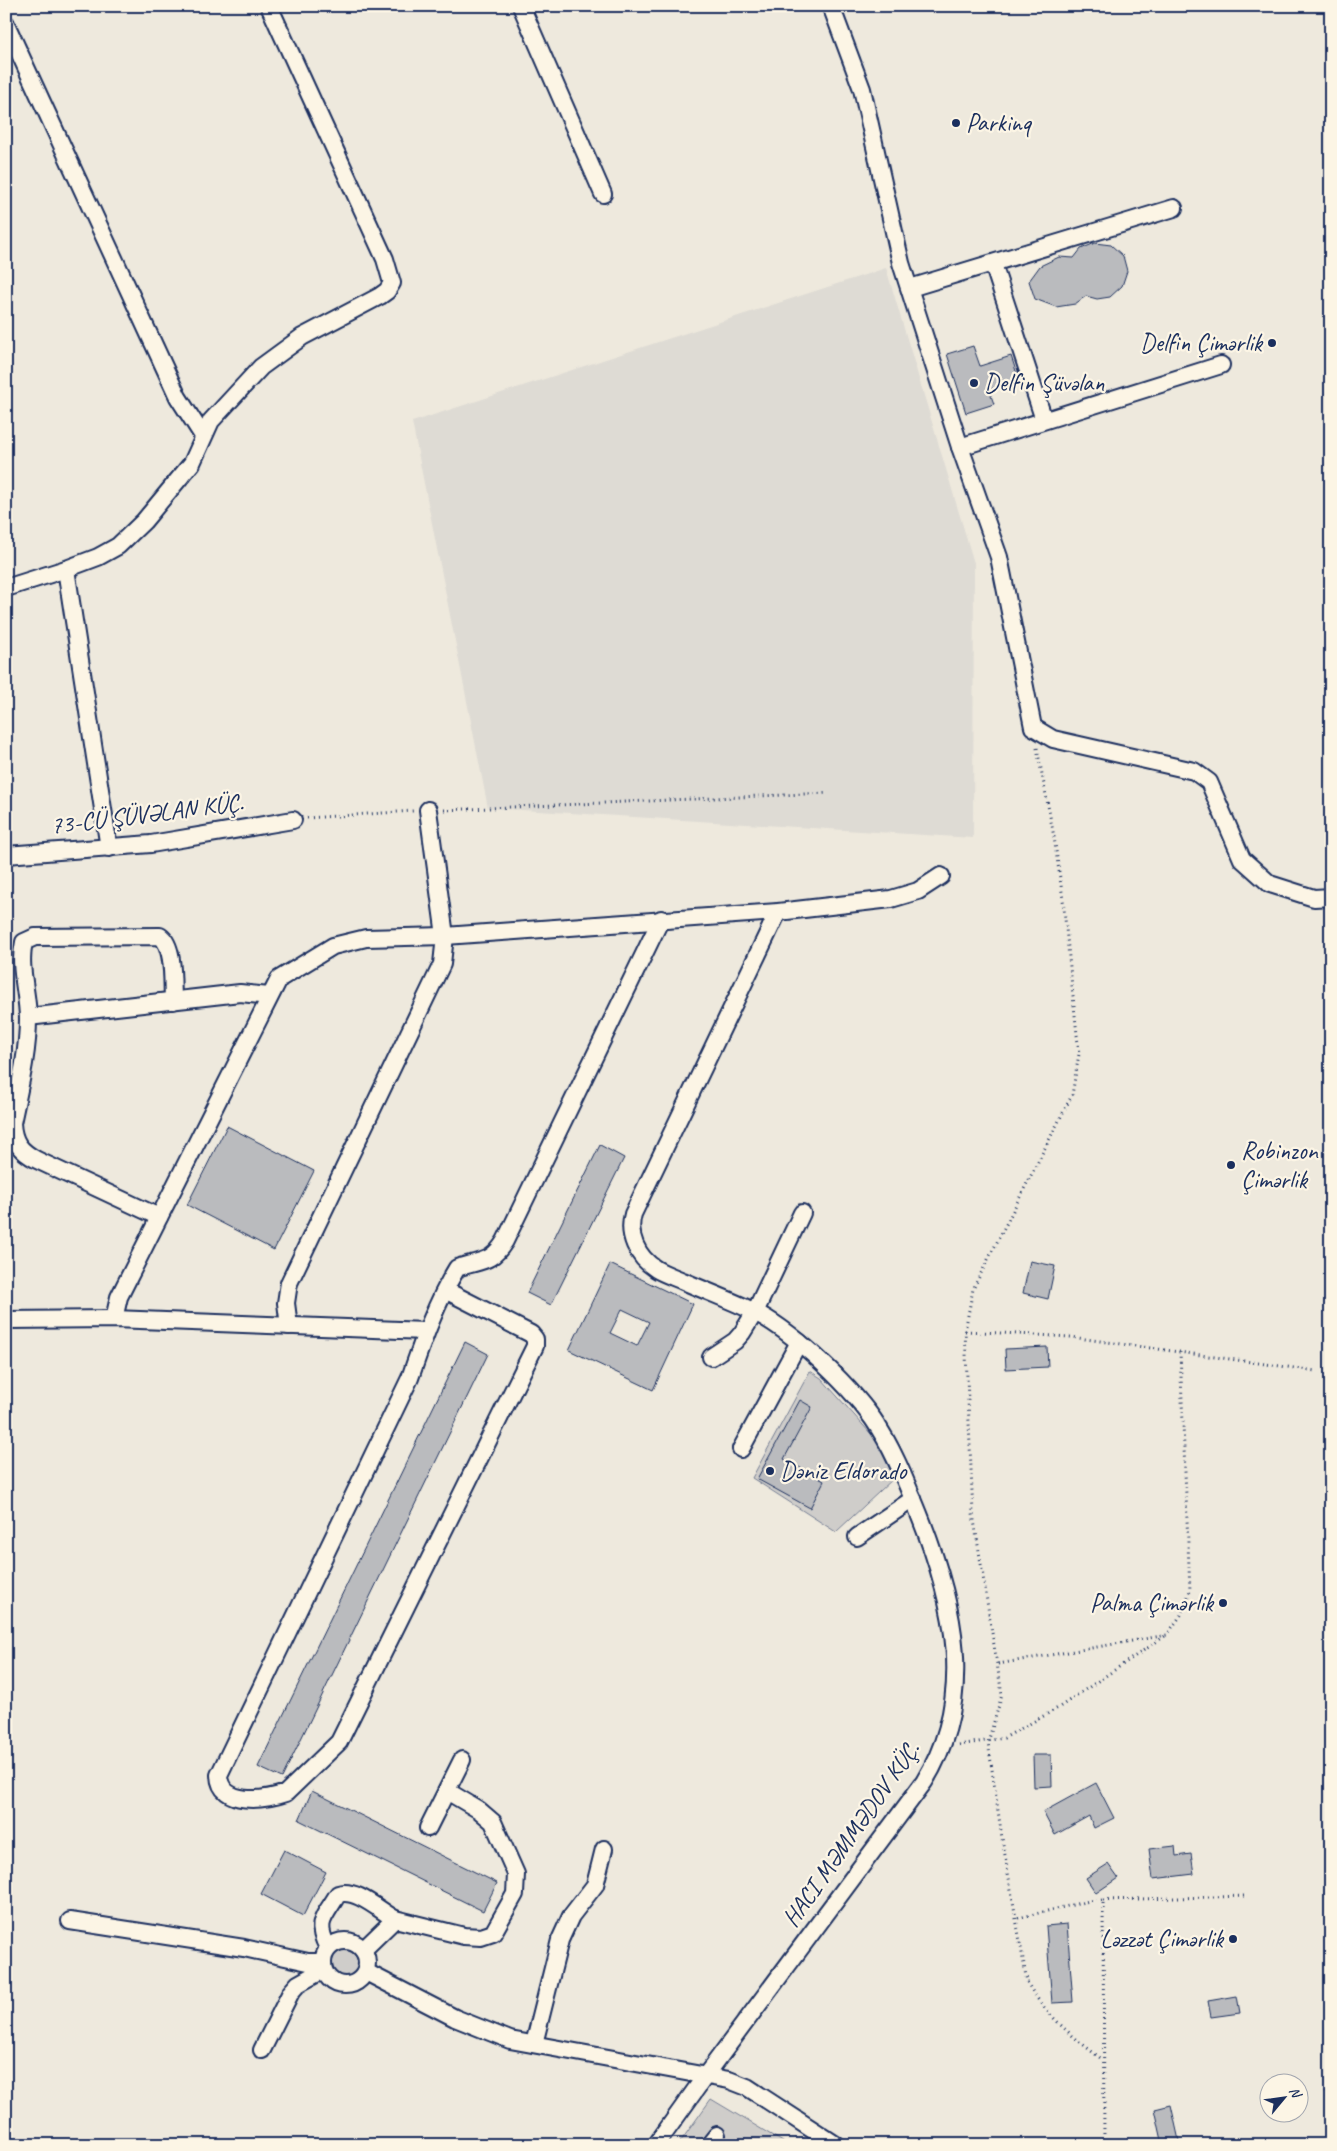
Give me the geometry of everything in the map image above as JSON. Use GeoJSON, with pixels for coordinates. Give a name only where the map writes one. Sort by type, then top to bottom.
{"type":"FeatureCollection","features":[{"type":"Feature","properties":{"kind":"street"},"geometry":{"type":"LineString","coordinates":[[6,588],[66,569],[107,553],[127,538],[192,463],[211,421],[261,367],[302,337],[380,296],[387,291],[392,283],[386,259],[269,6]]}},
{"type":"Feature","properties":{"kind":"street"},"geometry":{"type":"LineString","coordinates":[[521,6],[602,194]]}},
{"type":"Feature","properties":{"kind":"street"},"geometry":{"type":"LineString","coordinates":[[830,6],[862,88],[892,229],[960,447],[999,557],[1033,726],[1053,739],[1194,771],[1209,782],[1242,859],[1270,884],[1314,898],[1331,897]]}},
{"type":"Feature","properties":{"kind":"street"},"geometry":{"type":"LineString","coordinates":[[6,24],[178,397],[203,436]]}},
{"type":"Feature","properties":{"kind":"street"},"geometry":{"type":"LineString","coordinates":[[910,288],[1174,208]]}},
{"type":"Feature","properties":{"kind":"street"},"geometry":{"type":"LineString","coordinates":[[993,264],[1044,420]]}},
{"type":"Feature","properties":{"kind":"street"},"geometry":{"type":"LineString","coordinates":[[960,447],[1221,365]]}},
{"type":"Feature","properties":{"kind":"street"},"geometry":{"type":"LineString","coordinates":[[66,569],[109,848]]}},
{"type":"Feature","properties":{"kind":"street"},"geometry":{"type":"LineString","coordinates":[[289,1326],[286,1303],[289,1283],[442,964],[446,936],[428,810]]}},
{"type":"Feature","properties":{"kind":"street","name":"73-CÜ ŞÜVƏLAN KÜÇ."},"geometry":{"type":"LineString","coordinates":[[6,855],[151,844],[293,820]]}},
{"type":"Feature","properties":{"kind":"street"},"geometry":{"type":"LineString","coordinates":[[114,1319],[119,1297],[269,996],[279,979],[333,946],[366,938],[446,936],[778,912],[891,899],[918,891],[941,876]]}},
{"type":"Feature","properties":{"kind":"street"},"geometry":{"type":"LineString","coordinates":[[656,2145],[924,1782],[943,1747],[952,1716],[956,1682],[953,1623],[943,1579],[913,1499],[874,1420],[836,1376],[799,1342],[755,1312],[655,1269],[642,1256],[632,1240],[630,1226],[633,1214],[778,912]]}},
{"type":"Feature","properties":{"kind":"street"},"geometry":{"type":"LineString","coordinates":[[445,1290],[531,1334],[535,1339],[535,1346],[339,1742],[286,1793],[277,1796],[239,1798],[230,1796],[222,1789],[219,1775],[410,1378],[426,1331],[445,1290],[457,1268],[491,1258],[498,1253],[505,1241],[661,919]]}},
{"type":"Feature","properties":{"kind":"street"},"geometry":{"type":"LineString","coordinates":[[159,1217],[37,1160],[23,1152],[12,1135],[12,1123],[27,1045],[28,1017],[21,954],[24,942],[35,937],[160,936],[165,939],[170,949],[173,1001]]}},
{"type":"Feature","properties":{"kind":"street"},"geometry":{"type":"LineString","coordinates":[[28,1017],[240,994],[269,996]]}},
{"type":"Feature","properties":{"kind":"street"},"geometry":{"type":"LineString","coordinates":[[711,1356],[735,1341],[755,1312],[802,1213]]}},
{"type":"Feature","properties":{"kind":"street"},"geometry":{"type":"LineString","coordinates":[[6,1320],[114,1319],[426,1331]]}},
{"type":"Feature","properties":{"kind":"street"},"geometry":{"type":"LineString","coordinates":[[741,1450],[799,1342]]}},
{"type":"Feature","properties":{"kind":"street"},"geometry":{"type":"LineString","coordinates":[[857,1537],[913,1499]]}},
{"type":"Feature","properties":{"kind":"street"},"geometry":{"type":"LineString","coordinates":[[428,1828],[462,1760]]}},
{"type":"Feature","properties":{"kind":"street"},"geometry":{"type":"LineString","coordinates":[[262,2050],[291,1992],[325,1960],[335,1943],[350,1941],[363,1950],[367,1964],[366,1972],[355,1983],[340,1985],[333,1982],[325,1960],[320,1932],[321,1923],[338,1894],[345,1892],[353,1894],[395,1920],[464,1936],[481,1937],[494,1932],[515,1894],[516,1874],[493,1822],[488,1815],[447,1791]]}},
{"type":"Feature","properties":{"kind":"street"},"geometry":{"type":"LineString","coordinates":[[534,2044],[560,1940],[571,1916],[595,1885],[604,1848]]}},
{"type":"Feature","properties":{"kind":"street"},"geometry":{"type":"LineString","coordinates":[[70,1920],[244,1948],[308,1962],[325,1960]]}},
{"type":"Feature","properties":{"kind":"street"},"geometry":{"type":"LineString","coordinates":[[363,1950],[395,1920]]}},
{"type":"Feature","properties":{"kind":"street"},"geometry":{"type":"LineString","coordinates":[[366,1972],[489,2033],[534,2044],[706,2075],[746,2087],[836,2145]]}},
{"type":"Feature","properties":{"kind":"path"},"geometry":{"type":"LineString","coordinates":[[1033,726],[1054,837],[1063,899],[1079,1054],[1072,1095],[973,1289],[965,1331],[973,1514],[1002,1695],[988,1742],[1002,1838],[1027,1982],[1037,2001],[1080,2043],[1103,2060]]}},
{"type":"Feature","properties":{"kind":"path"},"geometry":{"type":"LineString","coordinates":[[293,820],[428,810],[828,793]]}},
{"type":"Feature","properties":{"kind":"path"},"geometry":{"type":"LineString","coordinates":[[965,1331],[1071,1337],[1316,1371]]}},
{"type":"Feature","properties":{"kind":"path"},"geometry":{"type":"LineString","coordinates":[[943,1747],[988,1742],[1004,1738],[1058,1708],[1166,1635],[1181,1615],[1190,1591],[1180,1352]]}},
{"type":"Feature","properties":{"kind":"path"},"geometry":{"type":"LineString","coordinates":[[998,1664],[1166,1635]]}},
{"type":"Feature","properties":{"kind":"path"},"geometry":{"type":"LineString","coordinates":[[1017,1918],[1089,1901],[1247,1896]]}},
{"type":"Feature","properties":{"kind":"path"},"geometry":{"type":"LineString","coordinates":[[1103,1900],[1104,2145]]}},
{"type":"Feature","properties":{"kind":"path"},"geometry":{"type":"LineString","coordinates":[[1325,2092],[1331,2114]]}},
{"type":"Feature","properties":{"kind":"shaded area"},"geometry":{"type":"Polygon","coordinates":[[[886,268],[974,563],[973,838],[488,808],[412,422],[886,268]]]}},
{"type":"Feature","properties":{"kind":"shaded area"},"geometry":{"type":"Polygon","coordinates":[[[810,1371],[821,1378],[879,1443],[894,1478],[836,1532],[752,1478],[810,1371]]]}},
{"type":"Feature","properties":{"kind":"shaded area"},"geometry":{"type":"Polygon","coordinates":[[[345,1948],[356,1952],[360,1963],[356,1974],[345,1978],[334,1974],[330,1963],[334,1952],[345,1948]]]}},
{"type":"Feature","properties":{"kind":"shaded area"},"geometry":{"type":"Polygon","coordinates":[[[711,2099],[788,2145],[678,2145],[711,2099]]]}},
{"type":"Feature","properties":{"kind":"building"},"geometry":{"type":"Polygon","coordinates":[[[1095,243],[1111,245],[1123,256],[1127,271],[1122,286],[1110,297],[1097,299],[1086,296],[1075,304],[1056,307],[1035,299],[1029,281],[1040,266],[1059,257],[1074,258],[1081,249],[1095,243]]]}},
{"type":"Feature","properties":{"kind":"building"},"geometry":{"type":"Polygon","coordinates":[[[973,346],[980,366],[1011,356],[1019,380],[989,390],[994,404],[966,413],[947,354],[973,346]]]}},
{"type":"Feature","properties":{"kind":"building"},"geometry":{"type":"Polygon","coordinates":[[[227,1126],[314,1171],[274,1250],[187,1205],[227,1126]]]}},
{"type":"Feature","properties":{"kind":"building"},"geometry":{"type":"Polygon","coordinates":[[[600,1145],[624,1158],[551,1305],[527,1293],[600,1145]]]}},
{"type":"Feature","properties":{"kind":"building"},"geometry":{"type":"Polygon","coordinates":[[[1030,1261],[1055,1266],[1048,1299],[1023,1293],[1030,1261]]]}},
{"type":"Feature","properties":{"kind":"building"},"geometry":{"type":"Polygon","coordinates":[[[610,1264],[693,1304],[653,1390],[569,1350],[610,1264]],[[622,1309],[610,1333],[637,1346],[649,1322],[622,1309]]]}},
{"type":"Feature","properties":{"kind":"building"},"geometry":{"type":"Polygon","coordinates":[[[465,1342],[488,1354],[282,1778],[258,1767],[465,1342]]]}},
{"type":"Feature","properties":{"kind":"building"},"geometry":{"type":"Polygon","coordinates":[[[1047,1347],[1048,1367],[1006,1369],[1005,1349],[1047,1347]]]}},
{"type":"Feature","properties":{"kind":"building"},"geometry":{"type":"Polygon","coordinates":[[[800,1400],[812,1407],[784,1459],[824,1481],[810,1508],[757,1479],[800,1400]]]}},
{"type":"Feature","properties":{"kind":"building"},"geometry":{"type":"Polygon","coordinates":[[[1033,1755],[1051,1755],[1052,1786],[1034,1787],[1033,1755]]]}},
{"type":"Feature","properties":{"kind":"building"},"geometry":{"type":"Polygon","coordinates":[[[1096,1783],[1114,1818],[1094,1828],[1089,1816],[1055,1835],[1043,1812],[1096,1783]]]}},
{"type":"Feature","properties":{"kind":"building"},"geometry":{"type":"Polygon","coordinates":[[[312,1791],[497,1883],[483,1911],[299,1820],[312,1791]]]}},
{"type":"Feature","properties":{"kind":"building"},"geometry":{"type":"Polygon","coordinates":[[[1175,1846],[1176,1856],[1191,1854],[1194,1874],[1153,1879],[1149,1849],[1175,1846]]]}},
{"type":"Feature","properties":{"kind":"building"},"geometry":{"type":"Polygon","coordinates":[[[284,1850],[326,1872],[303,1916],[261,1894],[284,1850]]]}},
{"type":"Feature","properties":{"kind":"building"},"geometry":{"type":"Polygon","coordinates":[[[1108,1864],[1118,1878],[1096,1893],[1086,1878],[1108,1864]]]}},
{"type":"Feature","properties":{"kind":"building"},"geometry":{"type":"Polygon","coordinates":[[[1067,1924],[1073,2002],[1052,2003],[1046,1926],[1067,1924]]]}},
{"type":"Feature","properties":{"kind":"building"},"geometry":{"type":"Polygon","coordinates":[[[1237,1996],[1240,2013],[1211,2017],[1208,2001],[1237,1996]]]}},
{"type":"Feature","properties":{"kind":"building"},"geometry":{"type":"Polygon","coordinates":[[[1171,2105],[1180,2145],[1163,2145],[1155,2109],[1171,2105]]]}},
{"type":"Feature","properties":{"kind":"place","name":"Parkinq"},"geometry":{"type":"Point","coordinates":[956,123]}},
{"type":"Feature","properties":{"kind":"place","name":"Delfin Çimərlik"},"geometry":{"type":"Point","coordinates":[1272,343]}},
{"type":"Feature","properties":{"kind":"place","name":"Delfin Şüvəlan"},"geometry":{"type":"Point","coordinates":[974,383]}},
{"type":"Feature","properties":{"kind":"place","name":"Robinzon Çimərlik"},"geometry":{"type":"Point","coordinates":[1231,1165]}},
{"type":"Feature","properties":{"kind":"place","name":"Dəniz Eldorado"},"geometry":{"type":"Point","coordinates":[770,1471]}},
{"type":"Feature","properties":{"kind":"place","name":"Palma Çimərlik"},"geometry":{"type":"Point","coordinates":[1223,1603]}},
{"type":"Feature","properties":{"kind":"place","name":"Ləzzət Çimərlik"},"geometry":{"type":"Point","coordinates":[1233,1939]}}]}
